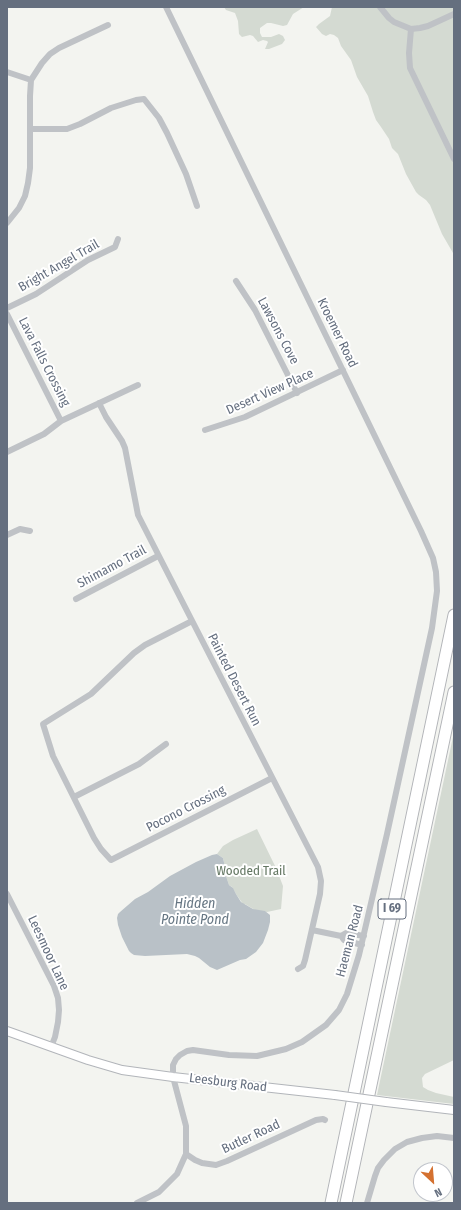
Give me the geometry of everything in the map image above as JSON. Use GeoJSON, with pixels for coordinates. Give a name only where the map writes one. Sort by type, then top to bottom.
{"type":"FeatureCollection","features":[{"type":"Feature","properties":{"kind":"highway","name":"I 69"},"geometry":{"type":"LineString","coordinates":[[331,1203],[454,615]]}},
{"type":"Feature","properties":{"kind":"highway","name":"I 69"},"geometry":{"type":"LineString","coordinates":[[346,1203],[454,692]]}},
{"type":"Feature","properties":{"kind":"main road","name":"Leesburg Road"},"geometry":{"type":"LineString","coordinates":[[7,1031],[111,1067],[140,1073],[454,1110]]}},
{"type":"Feature","properties":{"kind":"street","name":"Kroemer Road"},"geometry":{"type":"LineString","coordinates":[[166,7],[433,558],[437,578],[436,601],[432,628],[420,680]]}},
{"type":"Feature","properties":{"kind":"street"},"geometry":{"type":"LineString","coordinates":[[380,7],[394,22],[411,29],[428,26],[454,14]]}},
{"type":"Feature","properties":{"kind":"street"},"geometry":{"type":"LineString","coordinates":[[7,224],[19,208],[25,196],[30,168],[30,96],[32,80],[42,63],[50,54],[59,48],[108,25]]}},
{"type":"Feature","properties":{"kind":"street"},"geometry":{"type":"LineString","coordinates":[[411,29],[409,53],[410,68],[454,159]]}},
{"type":"Feature","properties":{"kind":"street"},"geometry":{"type":"LineString","coordinates":[[7,72],[32,80]]}},
{"type":"Feature","properties":{"kind":"street"},"geometry":{"type":"LineString","coordinates":[[30,129],[67,129],[111,108],[144,99],[159,118],[167,133],[186,174],[197,206]]}},
{"type":"Feature","properties":{"kind":"street","name":"Bright Angel Trail"},"geometry":{"type":"LineString","coordinates":[[7,308],[36,294],[88,260],[115,247],[118,239]]}},
{"type":"Feature","properties":{"kind":"street","name":"Lawsons Cove"},"geometry":{"type":"LineString","coordinates":[[236,281],[255,310],[297,392]]}},
{"type":"Feature","properties":{"kind":"street","name":"Lava Falls Crossing"},"geometry":{"type":"LineString","coordinates":[[7,314],[61,421]]}},
{"type":"Feature","properties":{"kind":"street","name":"Desert View Place"},"geometry":{"type":"LineString","coordinates":[[205,430],[245,417],[343,370]]}},
{"type":"Feature","properties":{"kind":"street"},"geometry":{"type":"LineString","coordinates":[[7,452],[44,434],[61,421],[138,385]]}},
{"type":"Feature","properties":{"kind":"street","name":"Painted Desert Run"},"geometry":{"type":"LineString","coordinates":[[99,403],[125,448],[138,515],[319,872],[322,887],[305,960],[303,966],[298,969]]}},
{"type":"Feature","properties":{"kind":"street"},"geometry":{"type":"LineString","coordinates":[[7,535],[20,529],[30,531]]}},
{"type":"Feature","properties":{"kind":"street","name":"Shimamo Trail"},"geometry":{"type":"LineString","coordinates":[[76,599],[158,556]]}},
{"type":"Feature","properties":{"kind":"street"},"geometry":{"type":"LineString","coordinates":[[166,744],[139,764],[74,797],[53,756],[42,724],[91,694],[139,649],[192,621]]}},
{"type":"Feature","properties":{"kind":"street","name":"Haeman Road"},"geometry":{"type":"LineString","coordinates":[[173,1077],[173,1065],[176,1059],[188,1050],[257,1056],[286,1050],[315,1034],[326,1025],[339,1010],[347,994],[362,945],[420,680]]}},
{"type":"Feature","properties":{"kind":"street","name":"Pocono Crossing"},"geometry":{"type":"LineString","coordinates":[[74,797],[98,844],[111,860],[272,778]]}},
{"type":"Feature","properties":{"kind":"street","name":"Leesmoor Lane"},"geometry":{"type":"LineString","coordinates":[[7,894],[54,986],[58,998],[58,1022],[51,1047]]}},
{"type":"Feature","properties":{"kind":"street"},"geometry":{"type":"LineString","coordinates":[[312,930],[341,936],[344,940],[362,945]]}},
{"type":"Feature","properties":{"kind":"street"},"geometry":{"type":"LineString","coordinates":[[341,936],[346,933],[364,936]]}},
{"type":"Feature","properties":{"kind":"street"},"geometry":{"type":"LineString","coordinates":[[137,1203],[159,1192],[177,1174],[186,1154],[186,1126],[173,1077]]}},
{"type":"Feature","properties":{"kind":"street","name":"Butler Road"},"geometry":{"type":"LineString","coordinates":[[186,1154],[202,1163],[216,1165],[228,1161],[316,1120],[324,1120]]}},
{"type":"Feature","properties":{"kind":"street"},"geometry":{"type":"LineString","coordinates":[[367,1203],[374,1176],[378,1168],[395,1149],[407,1142],[422,1138],[437,1136],[454,1138]]}},
{"type":"Feature","properties":{"kind":"green space"},"geometry":{"type":"Polygon","coordinates":[[[224,7],[304,7],[293,14],[287,25],[283,26],[267,23],[260,28],[262,37],[271,37],[279,34],[283,36],[285,40],[282,44],[265,49],[268,42],[267,41],[263,40],[258,42],[253,36],[250,35],[242,37],[239,34],[238,21],[235,13],[226,10],[224,7]]]}},
{"type":"Feature","properties":{"kind":"green space"},"geometry":{"type":"Polygon","coordinates":[[[332,7],[454,7],[454,259],[453,253],[442,234],[430,205],[416,192],[406,174],[398,154],[392,148],[389,139],[376,120],[368,96],[357,77],[351,60],[341,46],[338,38],[330,34],[326,36],[322,34],[316,27],[330,16],[332,7]]]}},
{"type":"Feature","properties":{"kind":"green space"},"geometry":{"type":"Polygon","coordinates":[[[454,732],[454,1060],[425,1074],[422,1078],[423,1087],[436,1093],[454,1097],[454,1104],[377,1095],[454,732]]]}},
{"type":"Feature","properties":{"kind":"green space","name":"Wooded Trail"},"geometry":{"type":"Polygon","coordinates":[[[257,829],[283,886],[281,909],[267,912],[255,910],[243,904],[232,887],[229,885],[225,873],[226,871],[223,858],[217,854],[223,846],[257,829]]]}},
{"type":"Feature","properties":{"kind":"water","name":"Hidden Pointe Pond"},"geometry":{"type":"Polygon","coordinates":[[[217,854],[223,858],[226,871],[225,873],[229,885],[233,888],[241,902],[253,909],[265,911],[270,915],[268,930],[263,943],[256,952],[246,959],[217,970],[210,967],[199,958],[187,954],[145,956],[134,955],[131,953],[122,937],[118,925],[118,914],[135,899],[148,892],[170,876],[196,862],[217,854]]]}}]}
